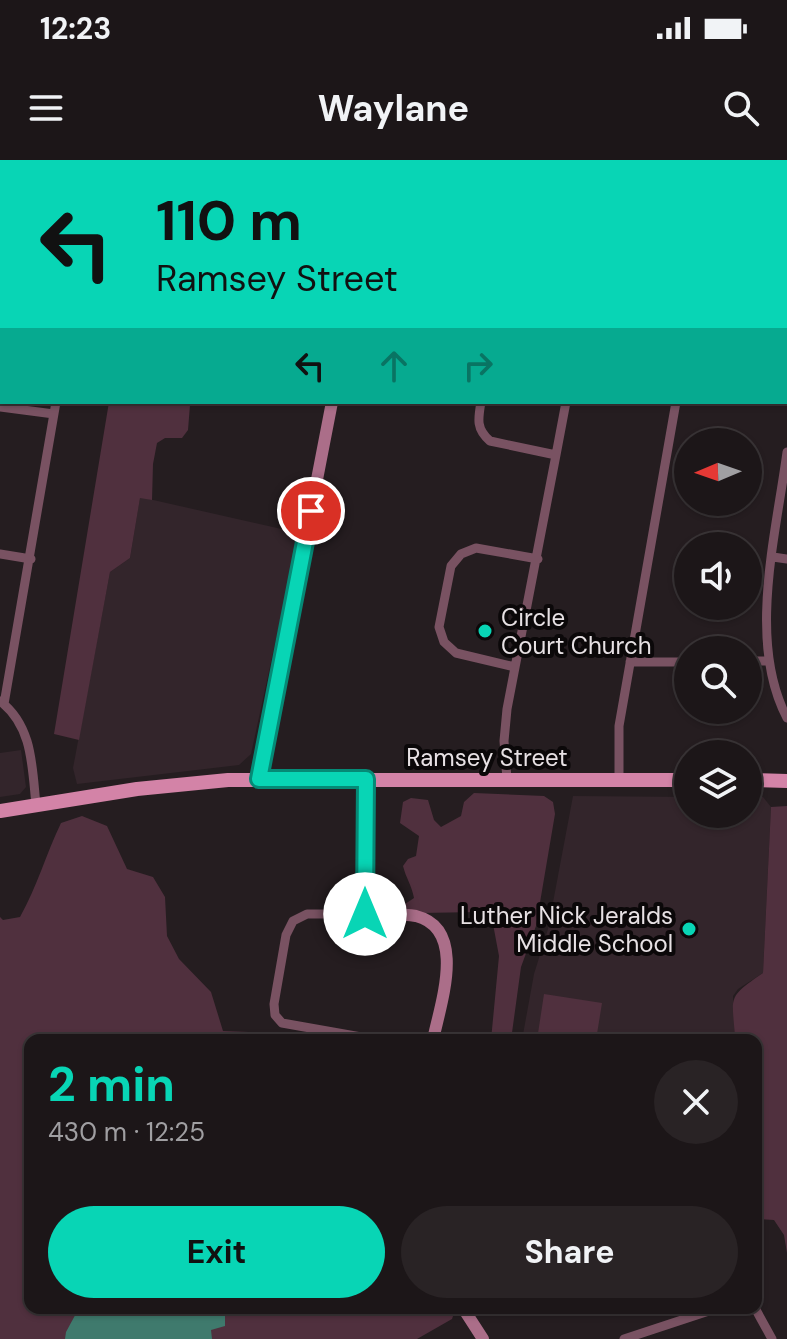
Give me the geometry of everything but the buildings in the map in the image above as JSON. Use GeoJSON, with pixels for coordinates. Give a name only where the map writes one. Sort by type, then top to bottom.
{"type":"FeatureCollection","features":[{"type":"Feature","properties":{"kind":"main road","name":"Ramsey Street"},"geometry":{"type":"LineString","coordinates":[[0,811],[156,787],[259,779],[674,780]]}},
{"type":"Feature","properties":{"kind":"main road"},"geometry":{"type":"LineString","coordinates":[[762,780],[787,781]]}},
{"type":"Feature","properties":{"kind":"street"},"geometry":{"type":"LineString","coordinates":[[36,805],[28,742],[17,717],[2,703],[31,559],[56,404]]}},
{"type":"Feature","properties":{"kind":"street"},"geometry":{"type":"LineString","coordinates":[[259,779],[332,404]]}},
{"type":"Feature","properties":{"kind":"street"},"geometry":{"type":"LineString","coordinates":[[481,404],[478,423],[490,441],[556,455]]}},
{"type":"Feature","properties":{"kind":"street"},"geometry":{"type":"LineString","coordinates":[[507,779],[504,725],[566,404]]}},
{"type":"Feature","properties":{"kind":"street"},"geometry":{"type":"LineString","coordinates":[[619,780],[619,726],[676,404]]}},
{"type":"Feature","properties":{"kind":"street"},"geometry":{"type":"LineString","coordinates":[[0,407],[54,414]]}},
{"type":"Feature","properties":{"kind":"street"},"geometry":{"type":"LineString","coordinates":[[787,452],[766,627],[767,661],[775,693],[787,718]]}},
{"type":"Feature","properties":{"kind":"street"},"geometry":{"type":"LineString","coordinates":[[515,667],[456,653],[444,642],[439,627],[451,566],[470,549],[538,559]]}},
{"type":"Feature","properties":{"kind":"street"},"geometry":{"type":"LineString","coordinates":[[0,554],[31,559]]}},
{"type":"Feature","properties":{"kind":"street"},"geometry":{"type":"LineString","coordinates":[[773,557],[787,559]]}},
{"type":"Feature","properties":{"kind":"street"},"geometry":{"type":"LineString","coordinates":[[762,661],[767,661]]}},
{"type":"Feature","properties":{"kind":"street"},"geometry":{"type":"LineString","coordinates":[[630,662],[674,662]]}},
{"type":"Feature","properties":{"kind":"street"},"geometry":{"type":"LineString","coordinates":[[365,914],[366,779]]}},
{"type":"Feature","properties":{"kind":"street"},"geometry":{"type":"LineString","coordinates":[[342,1034],[288,1025],[278,1020],[274,1009],[286,935],[293,921],[307,914],[418,917],[433,925],[447,948],[434,1034]]}},
{"type":"Feature","properties":{"kind":"street"},"geometry":{"type":"LineString","coordinates":[[467,1314],[483,1339]]}},
{"type":"Feature","properties":{"kind":"street"},"geometry":{"type":"LineString","coordinates":[[624,1339],[700,1314]]}},
{"type":"Feature","properties":{"kind":"street"},"geometry":{"type":"LineString","coordinates":[[758,1314],[772,1339]]}},
{"type":"Feature","properties":{"kind":"shaded area"},"geometry":{"type":"Polygon","coordinates":[[[109,404],[188,404],[188,430],[182,438],[165,438],[157,443],[152,500],[140,498],[130,558],[110,572],[79,740],[54,734],[109,404]]]}},
{"type":"Feature","properties":{"kind":"shaded area"},"geometry":{"type":"Polygon","coordinates":[[[140,497],[299,533],[251,754],[239,765],[77,784],[73,768],[110,572],[130,558],[140,497]]]}},
{"type":"Feature","properties":{"kind":"shaded area"},"geometry":{"type":"Polygon","coordinates":[[[21,750],[26,787],[20,794],[0,797],[0,753],[21,750]]]}},
{"type":"Feature","properties":{"kind":"shaded area"},"geometry":{"type":"Polygon","coordinates":[[[474,793],[544,796],[553,802],[555,814],[536,926],[521,967],[512,1034],[492,1034],[499,956],[493,924],[480,912],[419,913],[406,909],[405,904],[414,898],[403,866],[408,859],[416,856],[419,836],[400,823],[403,802],[411,798],[428,800],[434,820],[441,827],[461,816],[464,802],[474,793]]]}},
{"type":"Feature","properties":{"kind":"shaded area"},"geometry":{"type":"Polygon","coordinates":[[[573,796],[674,797],[674,828],[762,828],[762,797],[771,807],[763,973],[738,989],[733,996],[735,1034],[523,1034],[534,974],[548,929],[573,796]]]}},
{"type":"Feature","properties":{"kind":"shaded area"},"geometry":{"type":"Polygon","coordinates":[[[787,806],[787,1253],[784,1235],[774,1220],[762,1219],[762,1034],[735,1034],[733,1006],[742,988],[763,973],[771,807],[787,806]]]}},
{"type":"Feature","properties":{"kind":"shaded area"},"geometry":{"type":"Polygon","coordinates":[[[82,816],[107,826],[127,869],[153,877],[165,897],[167,936],[179,959],[211,992],[223,1031],[250,1034],[24,1034],[24,1314],[454,1314],[452,1319],[417,1339],[0,1339],[0,917],[3,920],[20,917],[61,823],[82,816]]]}},
{"type":"Feature","properties":{"kind":"shaded area"},"geometry":{"type":"Polygon","coordinates":[[[544,994],[602,1003],[597,1034],[538,1034],[544,994]]]}},
{"type":"Feature","properties":{"kind":"shaded area"},"geometry":{"type":"Polygon","coordinates":[[[76,1314],[225,1314],[225,1326],[211,1330],[212,1339],[65,1339],[76,1314]]]}},
{"type":"Feature","properties":{"kind":"place","name":"Circle Court Church"},"geometry":{"type":"Point","coordinates":[485,631]}},
{"type":"Feature","properties":{"kind":"place","name":"Luther Nick Jeralds Middle School"},"geometry":{"type":"Point","coordinates":[689,929]}},
{"type":"Feature","properties":{"kind":"route"},"geometry":{"type":"LineString","coordinates":[[311,511],[259,779],[366,779],[365,914]]}}]}
